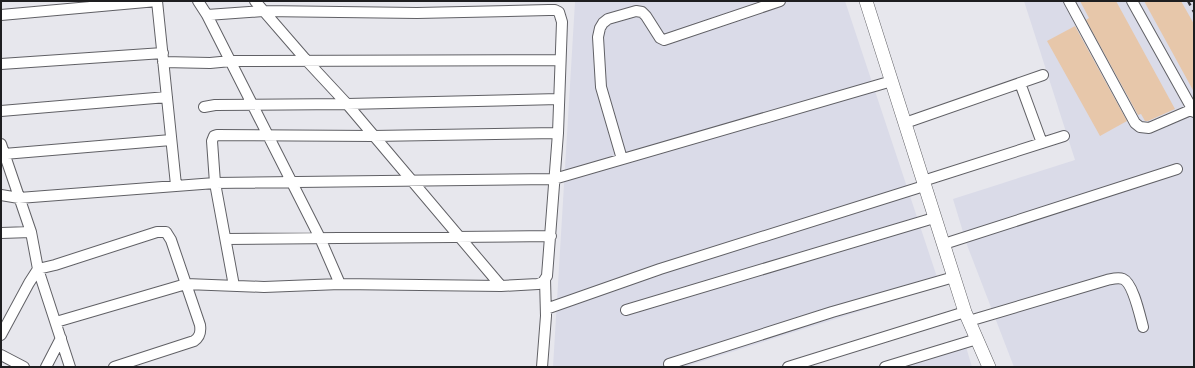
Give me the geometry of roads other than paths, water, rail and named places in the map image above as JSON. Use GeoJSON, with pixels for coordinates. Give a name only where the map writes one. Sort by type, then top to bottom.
{"type":"FeatureCollection","features":[{"type":"Feature","properties":{"kind":"main road"},"geometry":{"type":"LineString","coordinates":[[866,1],[934,218],[967,316],[990,367]]}},
{"type":"Feature","properties":{"kind":"street"},"geometry":{"type":"LineString","coordinates":[[1,15],[157,1],[176,185]]}},
{"type":"Feature","properties":{"kind":"street"},"geometry":{"type":"LineString","coordinates":[[198,1],[207,15],[269,135],[320,238],[340,284]]}},
{"type":"Feature","properties":{"kind":"street"},"geometry":{"type":"LineString","coordinates":[[255,1],[306,61],[347,104],[411,181],[502,286]]}},
{"type":"Feature","properties":{"kind":"street"},"geometry":{"type":"LineString","coordinates":[[622,160],[601,87],[598,37],[603,23],[608,19],[636,11],[642,12],[660,38],[664,40],[780,1]]}},
{"type":"Feature","properties":{"kind":"street"},"geometry":{"type":"LineString","coordinates":[[1069,1],[1135,123],[1140,127],[1149,128],[1193,111],[1132,1]]}},
{"type":"Feature","properties":{"kind":"street"},"geometry":{"type":"LineString","coordinates":[[207,15],[263,11],[417,13],[555,10],[559,12],[562,22],[558,133],[551,236],[545,279],[546,309],[542,367]]}},
{"type":"Feature","properties":{"kind":"street"},"geometry":{"type":"LineString","coordinates":[[1,64],[163,58],[210,63],[231,61],[560,60]]}},
{"type":"Feature","properties":{"kind":"street"},"geometry":{"type":"LineString","coordinates":[[905,123],[1043,75]]}},
{"type":"Feature","properties":{"kind":"street"},"geometry":{"type":"LineString","coordinates":[[1,195],[19,198],[215,183],[554,179],[892,81]]}},
{"type":"Feature","properties":{"kind":"street"},"geometry":{"type":"LineString","coordinates":[[1020,83],[1042,143]]}},
{"type":"Feature","properties":{"kind":"street"},"geometry":{"type":"LineString","coordinates":[[1,111],[167,97]]}},
{"type":"Feature","properties":{"kind":"street"},"geometry":{"type":"LineString","coordinates":[[204,107],[215,105],[347,104],[559,99]]}},
{"type":"Feature","properties":{"kind":"street"},"geometry":{"type":"LineString","coordinates":[[234,286],[215,183],[212,140],[214,136],[374,136],[558,133]]}},
{"type":"Feature","properties":{"kind":"street"},"geometry":{"type":"LineString","coordinates":[[546,309],[660,269],[1064,136]]}},
{"type":"Feature","properties":{"kind":"street"},"geometry":{"type":"LineString","coordinates":[[4,154],[171,140]]}},
{"type":"Feature","properties":{"kind":"street"},"geometry":{"type":"LineString","coordinates":[[1,144],[31,232],[38,269],[70,367]]}},
{"type":"Feature","properties":{"kind":"street"},"geometry":{"type":"LineString","coordinates":[[944,244],[1176,169]]}},
{"type":"Feature","properties":{"kind":"street"},"geometry":{"type":"LineString","coordinates":[[626,310],[934,218]]}},
{"type":"Feature","properties":{"kind":"street"},"geometry":{"type":"LineString","coordinates":[[1,233],[31,232]]}},
{"type":"Feature","properties":{"kind":"street"},"geometry":{"type":"LineString","coordinates":[[1,335],[38,269],[157,232],[166,232],[171,240],[200,325],[200,331],[196,339],[114,367]]}},
{"type":"Feature","properties":{"kind":"street"},"geometry":{"type":"LineString","coordinates":[[226,239],[551,236]]}},
{"type":"Feature","properties":{"kind":"street"},"geometry":{"type":"LineString","coordinates":[[669,364],[832,312],[954,277]]}},
{"type":"Feature","properties":{"kind":"street"},"geometry":{"type":"LineString","coordinates":[[788,367],[967,316],[1107,280],[1121,278],[1129,283],[1143,327]]}},
{"type":"Feature","properties":{"kind":"street"},"geometry":{"type":"LineString","coordinates":[[56,322],[186,284],[264,287],[340,284],[502,286],[538,284],[543,282],[545,279]]}},
{"type":"Feature","properties":{"kind":"street"},"geometry":{"type":"LineString","coordinates":[[46,367],[60,338]]}},
{"type":"Feature","properties":{"kind":"street"},"geometry":{"type":"LineString","coordinates":[[885,367],[977,339]]}},
{"type":"Feature","properties":{"kind":"street"},"geometry":{"type":"LineString","coordinates":[[1,355],[24,367]]}},
{"type":"Feature","properties":{"kind":"railway"},"geometry":{"type":"LineString","coordinates":[[1188,1],[1194,12]]}}]}
